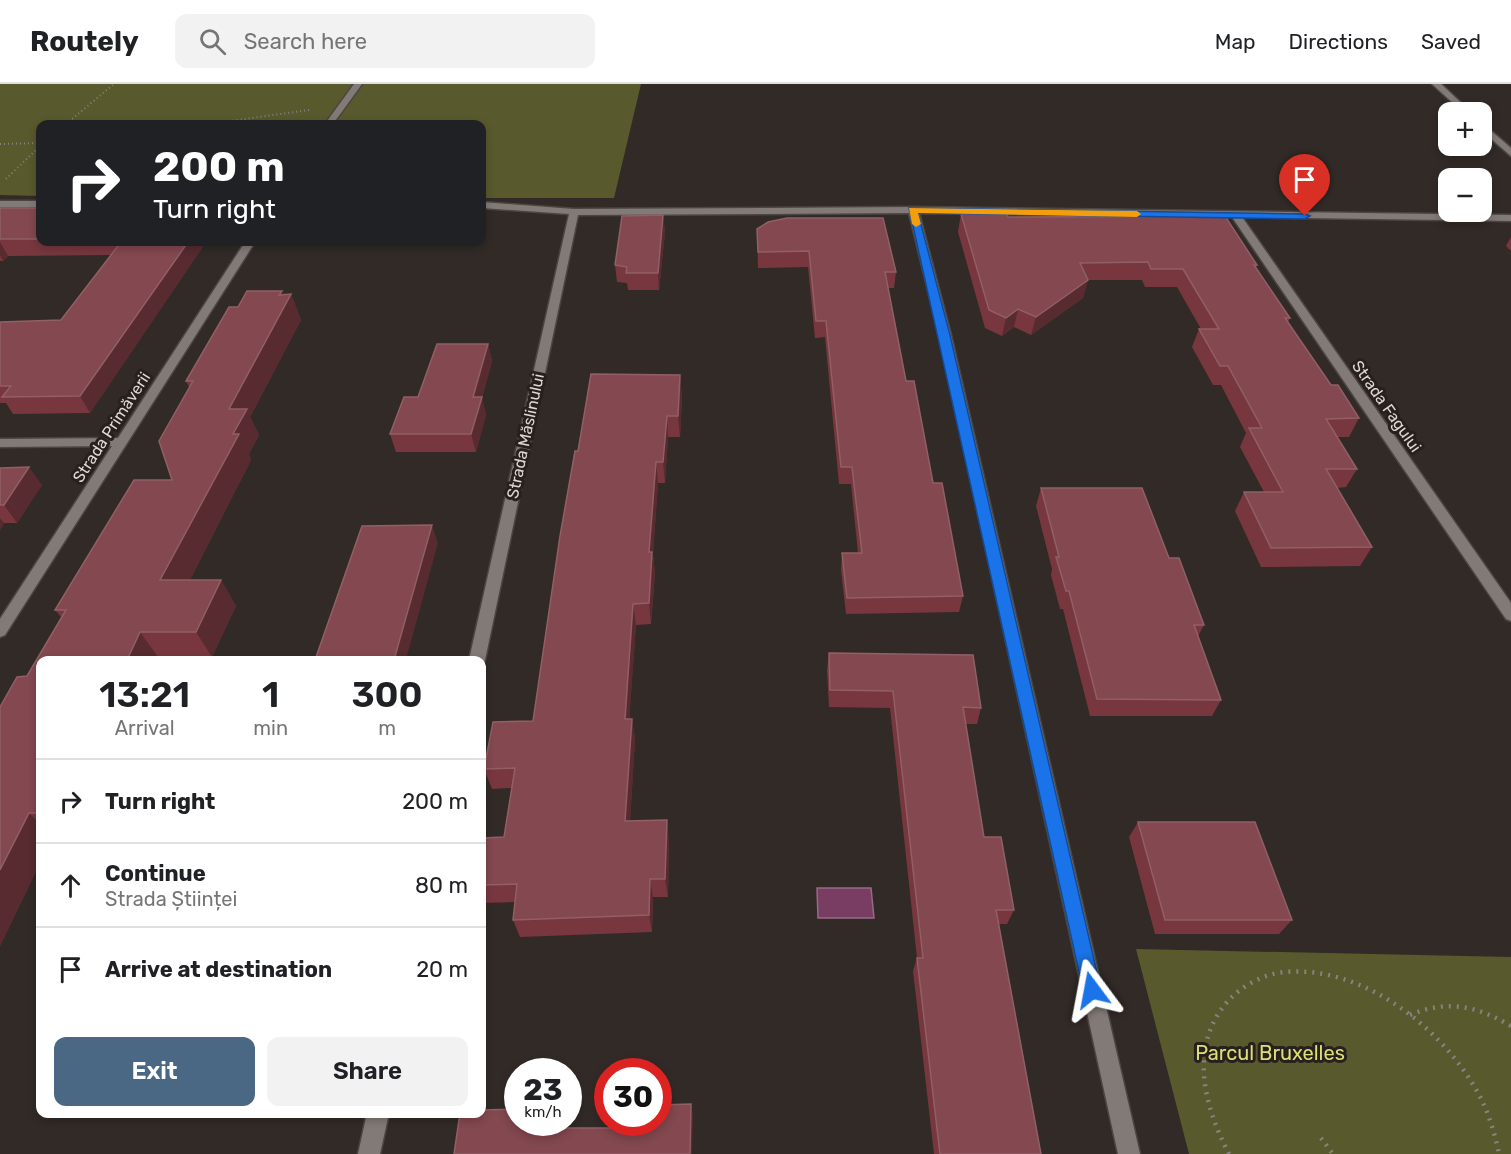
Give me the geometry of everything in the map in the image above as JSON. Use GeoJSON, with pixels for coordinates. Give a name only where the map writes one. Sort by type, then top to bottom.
{"type":"FeatureCollection","features":[{"type":"Feature","properties":{"kind":"street"},"geometry":{"type":"LineString","coordinates":[[332,120],[358,84]]}},
{"type":"Feature","properties":{"kind":"street"},"geometry":{"type":"LineString","coordinates":[[1436,84],[1456,102]]}},
{"type":"Feature","properties":{"kind":"street"},"geometry":{"type":"LineString","coordinates":[[1492,135],[1511,153]]}},
{"type":"Feature","properties":{"kind":"street"},"geometry":{"type":"LineString","coordinates":[[0,204],[36,204]]}},
{"type":"Feature","properties":{"kind":"street"},"geometry":{"type":"LineString","coordinates":[[486,205],[574,212],[913,210],[1511,218]]}},
{"type":"Feature","properties":{"kind":"street"},"geometry":{"type":"LineString","coordinates":[[913,210],[948,346],[1129,1154]]}},
{"type":"Feature","properties":{"kind":"street","name":"Strada Măslinului"},"geometry":{"type":"LineString","coordinates":[[478,656],[574,212]]}},
{"type":"Feature","properties":{"kind":"street","name":"Strada Fagului"},"geometry":{"type":"LineString","coordinates":[[1236,216],[1511,615]]}},
{"type":"Feature","properties":{"kind":"street","name":"Strada Primăverii"},"geometry":{"type":"LineString","coordinates":[[0,631],[247,246]]}},
{"type":"Feature","properties":{"kind":"street"},"geometry":{"type":"LineString","coordinates":[[0,443],[121,442]]}},
{"type":"Feature","properties":{"kind":"street"},"geometry":{"type":"LineString","coordinates":[[369,1154],[377,1118]]}},
{"type":"Feature","properties":{"kind":"path"},"geometry":{"type":"LineString","coordinates":[[71,120],[114,84]]}},
{"type":"Feature","properties":{"kind":"path"},"geometry":{"type":"LineString","coordinates":[[239,120],[342,106]]}},
{"type":"Feature","properties":{"kind":"path"},"geometry":{"type":"LineString","coordinates":[[0,144],[36,145]]}},
{"type":"Feature","properties":{"kind":"path"},"geometry":{"type":"LineString","coordinates":[[0,185],[36,149]]}},
{"type":"Feature","properties":{"kind":"path"},"geometry":{"type":"LineString","coordinates":[[1229,1154],[1218,1135],[1203,1087],[1204,1043],[1221,1007],[1249,982],[1287,972],[1331,976],[1378,993],[1422,1024],[1460,1065],[1488,1114],[1499,1154]]}},
{"type":"Feature","properties":{"kind":"path"},"geometry":{"type":"LineString","coordinates":[[1409,1015],[1425,1007],[1445,1005],[1484,1009],[1511,1026]]}},
{"type":"Feature","properties":{"kind":"path"},"geometry":{"type":"LineString","coordinates":[[1321,1138],[1333,1154]]}},
{"type":"Feature","properties":{"kind":"green space"},"geometry":{"type":"Polygon","coordinates":[[[0,84],[641,84],[614,198],[486,198],[486,120],[36,120],[36,196],[0,195],[0,84]]]}},
{"type":"Feature","properties":{"kind":"green space","name":"Parcul Bruxelles"},"geometry":{"type":"Polygon","coordinates":[[[1136,949],[1511,957],[1511,1154],[1189,1154],[1136,949]]]}},
{"type":"Feature","properties":{"kind":"shaded area"},"geometry":{"type":"Polygon","coordinates":[[[817,888],[871,888],[874,918],[818,918],[817,888]]]}},
{"type":"Feature","properties":{"kind":"building"},"geometry":{"type":"Polygon","coordinates":[[[0,208],[36,208],[36,239],[0,239],[0,208]]]}},
{"type":"Feature","properties":{"kind":"building"},"geometry":{"type":"Polygon","coordinates":[[[961,214],[1007,214],[1008,217],[1225,216],[1257,265],[1254,265],[1290,318],[1285,318],[1331,385],[1338,385],[1359,418],[1326,419],[1357,469],[1326,469],[1372,547],[1271,548],[1244,492],[1283,492],[1249,428],[1262,428],[1228,366],[1220,366],[1199,329],[1219,329],[1183,269],[1151,269],[1148,262],[1080,263],[1088,280],[1036,317],[1018,309],[1006,318],[989,310],[961,214]]]}},
{"type":"Feature","properties":{"kind":"building"},"geometry":{"type":"Polygon","coordinates":[[[663,215],[658,273],[626,273],[627,267],[615,265],[622,216],[663,215]]]}},
{"type":"Feature","properties":{"kind":"building"},"geometry":{"type":"Polygon","coordinates":[[[787,218],[883,218],[896,272],[885,272],[906,381],[914,381],[933,483],[942,483],[963,596],[847,598],[842,553],[862,553],[852,467],[841,467],[826,321],[816,321],[809,251],[758,252],[757,229],[768,222],[787,218]]]}},
{"type":"Feature","properties":{"kind":"building"},"geometry":{"type":"Polygon","coordinates":[[[118,246],[185,246],[80,396],[2,397],[11,386],[0,386],[0,322],[61,320],[118,246]]]}},
{"type":"Feature","properties":{"kind":"building"},"geometry":{"type":"Polygon","coordinates":[[[247,291],[282,291],[279,295],[291,294],[229,409],[247,409],[233,434],[239,434],[160,580],[221,580],[196,632],[140,632],[129,656],[39,656],[66,610],[55,610],[134,480],[172,480],[159,441],[193,381],[186,381],[229,307],[238,307],[247,291]]]}},
{"type":"Feature","properties":{"kind":"building"},"geometry":{"type":"Polygon","coordinates":[[[437,344],[488,344],[473,397],[482,397],[471,434],[390,434],[404,397],[418,397],[437,344]]]}},
{"type":"Feature","properties":{"kind":"building"},"geometry":{"type":"Polygon","coordinates":[[[591,374],[680,375],[678,416],[667,416],[663,462],[656,462],[649,552],[652,552],[649,603],[633,604],[625,719],[632,719],[625,821],[667,820],[665,879],[650,879],[649,915],[513,920],[517,884],[486,885],[486,838],[504,837],[515,768],[486,769],[486,759],[493,722],[533,721],[560,536],[575,451],[578,451],[591,374]]]}},
{"type":"Feature","properties":{"kind":"building"},"geometry":{"type":"Polygon","coordinates":[[[29,467],[4,505],[0,505],[0,468],[29,467]]]}},
{"type":"Feature","properties":{"kind":"building"},"geometry":{"type":"Polygon","coordinates":[[[1041,488],[1142,488],[1169,558],[1179,558],[1204,625],[1194,625],[1221,700],[1097,699],[1069,591],[1066,591],[1056,557],[1059,557],[1041,488]]]}},
{"type":"Feature","properties":{"kind":"building"},"geometry":{"type":"Polygon","coordinates":[[[432,525],[395,656],[316,656],[362,526],[432,525]]]}},
{"type":"Feature","properties":{"kind":"building"},"geometry":{"type":"Polygon","coordinates":[[[829,653],[973,655],[981,708],[963,707],[984,837],[1001,837],[1014,910],[996,910],[1041,1154],[940,1154],[917,958],[923,958],[893,691],[830,690],[829,653]]]}},
{"type":"Feature","properties":{"kind":"building"},"geometry":{"type":"Polygon","coordinates":[[[36,661],[36,813],[29,813],[0,870],[0,707],[17,677],[27,676],[36,661]]]}},
{"type":"Feature","properties":{"kind":"building"},"geometry":{"type":"Polygon","coordinates":[[[1138,822],[1255,822],[1292,920],[1165,920],[1138,822]]]}},
{"type":"Feature","properties":{"kind":"building"},"geometry":{"type":"Polygon","coordinates":[[[691,1104],[690,1154],[454,1154],[459,1118],[486,1118],[486,1110],[504,1109],[504,1136],[582,1136],[582,1128],[594,1128],[594,1136],[672,1136],[672,1105],[691,1104]]]}},
{"type":"Feature","properties":{"kind":"slow traffic"},"geometry":{"type":"LineString","coordinates":[[916,224],[913,210],[1137,214]]}},
{"type":"Feature","properties":{"kind":"route"},"geometry":{"type":"LineString","coordinates":[[1092,990],[945,335],[913,210],[1305,216]]}}]}
